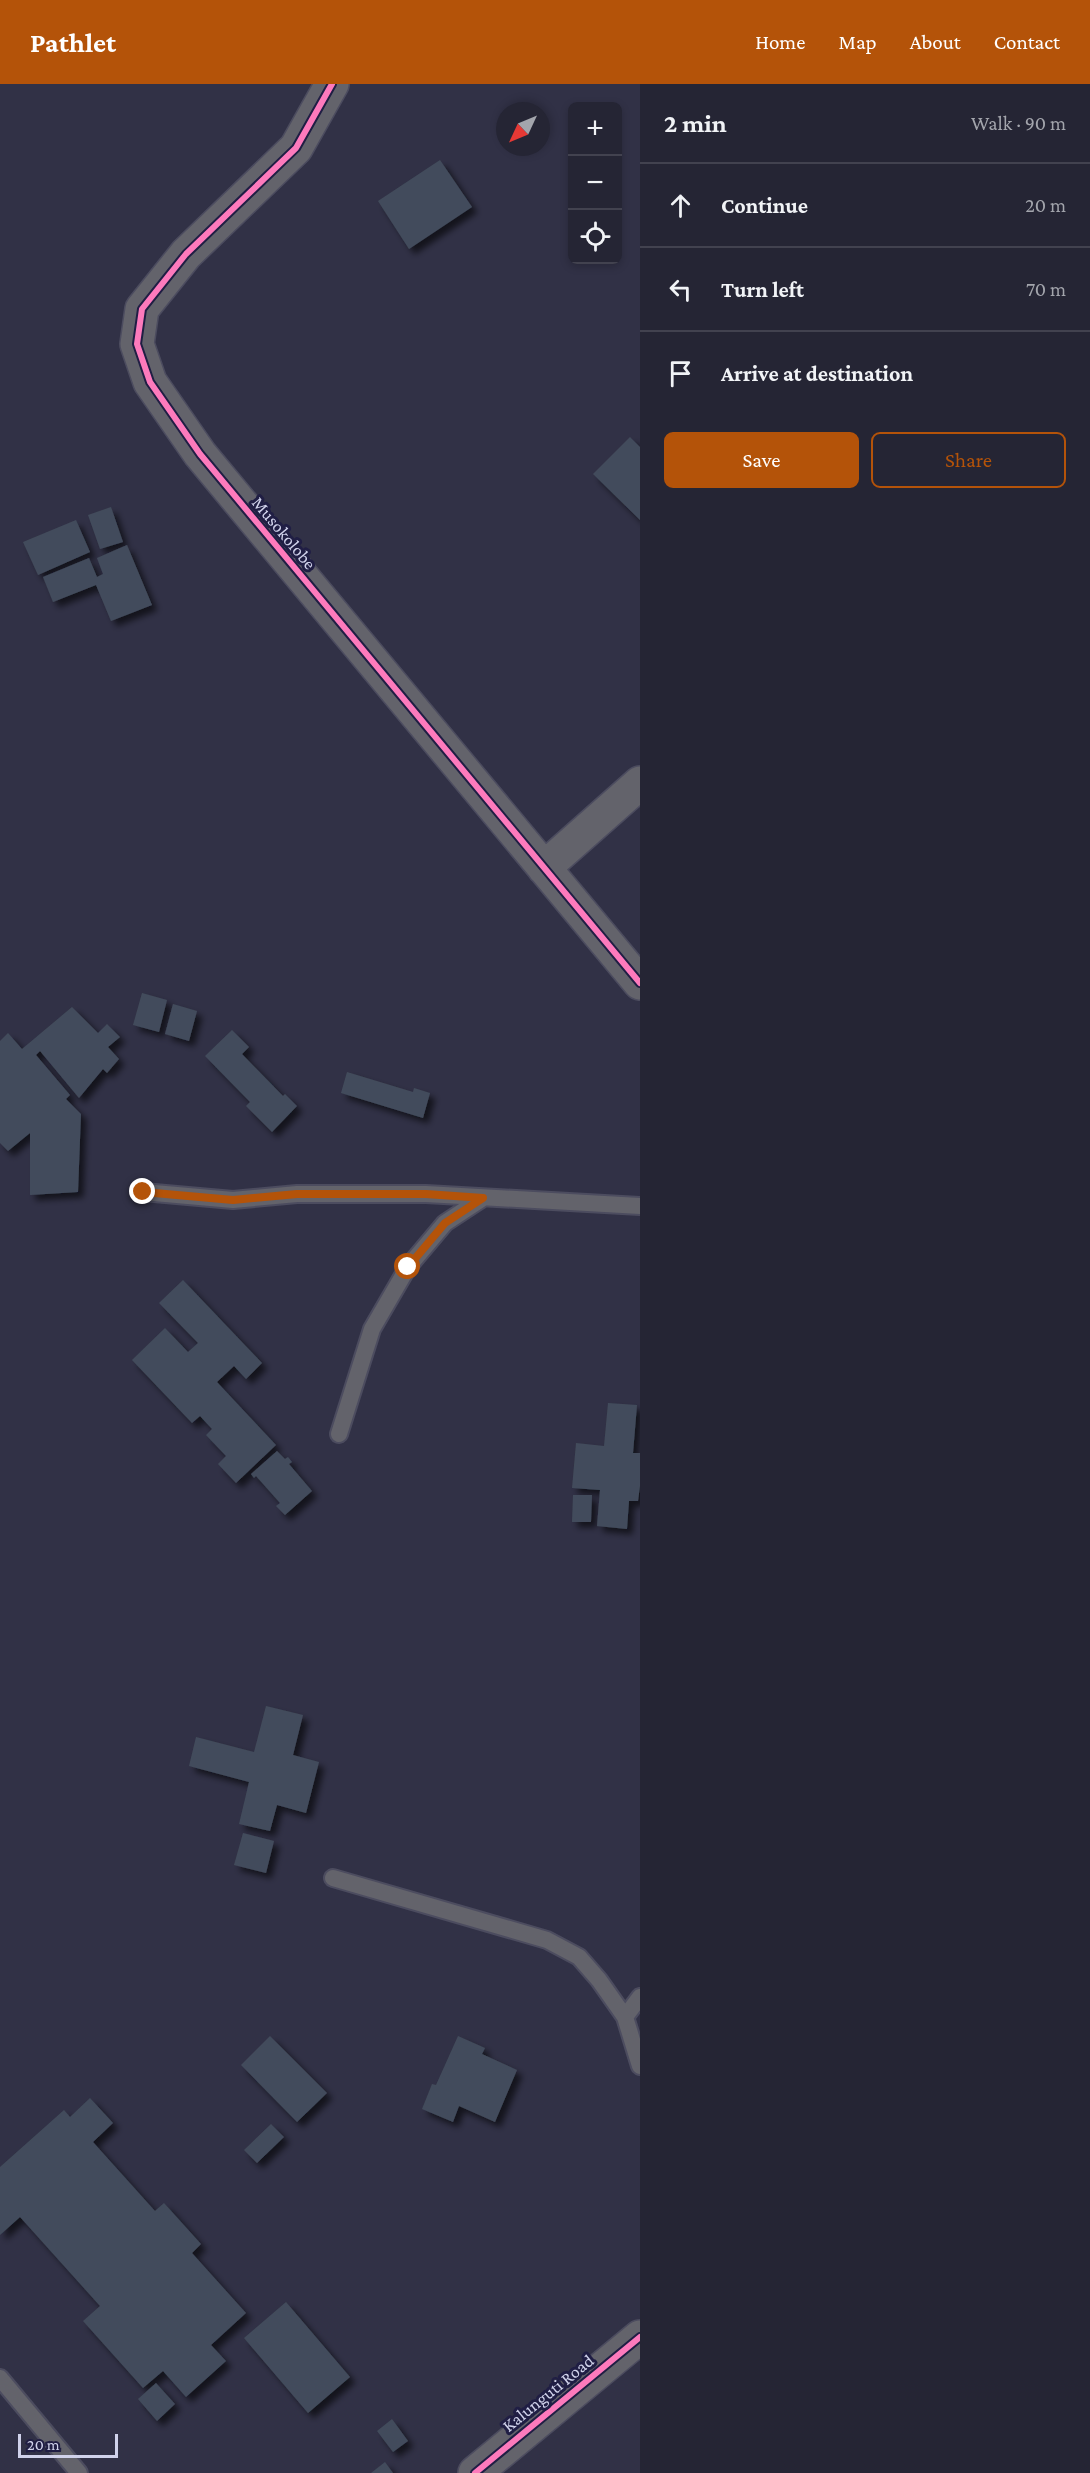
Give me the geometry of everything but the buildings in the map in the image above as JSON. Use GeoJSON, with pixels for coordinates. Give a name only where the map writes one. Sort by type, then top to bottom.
{"type":"FeatureCollection","features":[{"type":"Feature","properties":{"kind":"street","name":"Musokolobe"},"geometry":{"type":"LineString","coordinates":[[332,84],[296,148],[186,254],[142,309],[137,344],[150,382],[200,454],[640,983]]}},
{"type":"Feature","properties":{"kind":"street"},"geometry":{"type":"LineString","coordinates":[[544,868],[640,783]]}},
{"type":"Feature","properties":{"kind":"street","name":"Kalunguti Road"},"geometry":{"type":"LineString","coordinates":[[475,2473],[640,2337]]}},
{"type":"Feature","properties":{"kind":"lane"},"geometry":{"type":"LineString","coordinates":[[143,1192],[233,1200],[297,1194],[426,1194],[640,1206]]}},
{"type":"Feature","properties":{"kind":"lane"},"geometry":{"type":"LineString","coordinates":[[339,1434],[372,1329],[408,1267],[445,1223],[483,1198]]}},
{"type":"Feature","properties":{"kind":"lane"},"geometry":{"type":"LineString","coordinates":[[333,1878],[547,1940],[579,1957],[599,1980],[624,2017],[640,2066]]}},
{"type":"Feature","properties":{"kind":"lane"},"geometry":{"type":"LineString","coordinates":[[624,2017],[640,1997]]}},
{"type":"Feature","properties":{"kind":"lane"},"geometry":{"type":"LineString","coordinates":[[0,2378],[79,2473]]}},
{"type":"Feature","properties":{"kind":"cycle path"},"geometry":{"type":"LineString","coordinates":[[332,84],[296,148],[186,254],[142,309],[137,344],[150,382],[200,454],[640,983]]}},
{"type":"Feature","properties":{"kind":"cycle path"},"geometry":{"type":"LineString","coordinates":[[475,2473],[640,2337]]}},
{"type":"Feature","properties":{"kind":"route"},"geometry":{"type":"LineString","coordinates":[[143,1192],[233,1200],[297,1194],[426,1194],[483,1198],[445,1223],[408,1267]]}}]}
